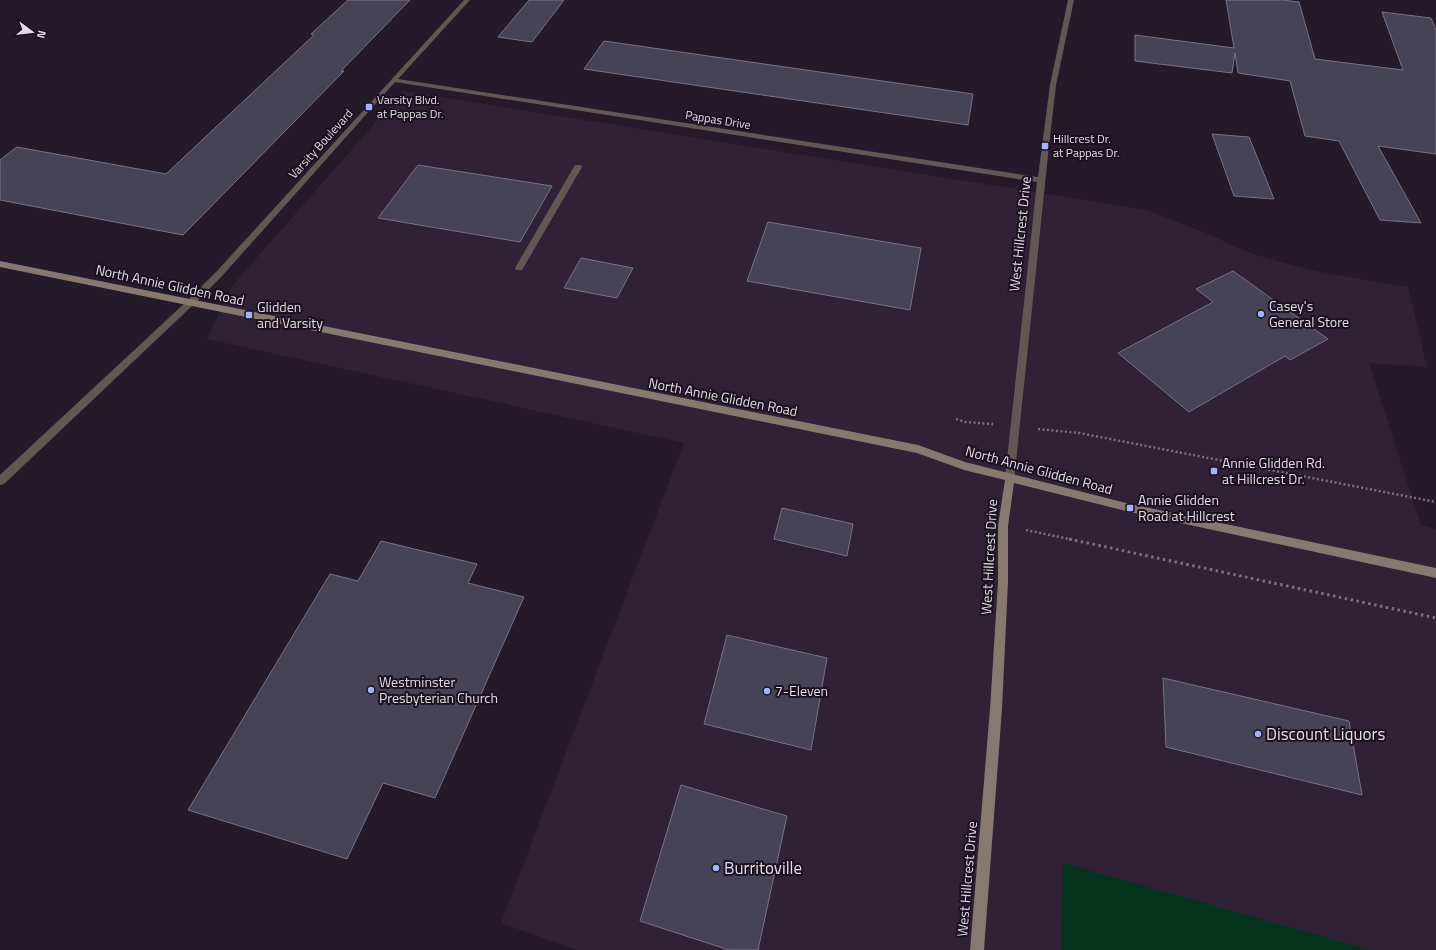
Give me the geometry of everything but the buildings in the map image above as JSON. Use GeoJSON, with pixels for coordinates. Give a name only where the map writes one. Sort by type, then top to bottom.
{"type":"FeatureCollection","features":[{"type":"Feature","properties":{"kind":"main road","name":"North Annie Glidden Road"},"geometry":{"type":"LineString","coordinates":[[0,264],[918,449],[964,466],[1130,508],[1436,573]]}},
{"type":"Feature","properties":{"kind":"main road","name":"West Hillcrest Drive"},"geometry":{"type":"LineString","coordinates":[[976,950],[996,709],[1003,582],[1003,526],[1010,478]]}},
{"type":"Feature","properties":{"kind":"street","name":"Varsity Boulevard"},"geometry":{"type":"LineString","coordinates":[[0,481],[220,273],[393,80],[467,0]]}},
{"type":"Feature","properties":{"kind":"street","name":"West Hillcrest Drive"},"geometry":{"type":"LineString","coordinates":[[1010,478],[1040,180],[1054,85],[1070,0]]}},
{"type":"Feature","properties":{"kind":"street","name":"Pappas Drive"},"geometry":{"type":"LineString","coordinates":[[393,80],[1040,180]]}},
{"type":"Feature","properties":{"kind":"street"},"geometry":{"type":"LineString","coordinates":[[519,268],[578,167]]}},
{"type":"Feature","properties":{"kind":"path"},"geometry":{"type":"LineString","coordinates":[[956,418],[965,422],[1079,433],[1436,502]]}},
{"type":"Feature","properties":{"kind":"path"},"geometry":{"type":"LineString","coordinates":[[1003,526],[1436,618]]}},
{"type":"Feature","properties":{"kind":"shaded area"},"geometry":{"type":"Polygon","coordinates":[[[403,91],[1147,210],[1209,234],[1235,247],[1266,258],[1315,271],[1408,287],[1427,367],[1369,363],[1421,525],[1436,529],[1436,950],[577,950],[501,923],[684,443],[207,339],[232,286],[403,91]]]}},
{"type":"Feature","properties":{"kind":"green space"},"geometry":{"type":"Polygon","coordinates":[[[1063,863],[1370,950],[1061,950],[1063,863]]]}},
{"type":"Feature","properties":{"kind":"place","name":"Varsity Blvd. at Pappas Dr."},"geometry":{"type":"Point","coordinates":[369,107]}},
{"type":"Feature","properties":{"kind":"place","name":"Hillcrest Dr. at Pappas Dr."},"geometry":{"type":"Point","coordinates":[1045,146]}},
{"type":"Feature","properties":{"kind":"place","name":"Casey's General Store"},"geometry":{"type":"Point","coordinates":[1261,314]}},
{"type":"Feature","properties":{"kind":"place","name":"Glidden and Varsity"},"geometry":{"type":"Point","coordinates":[249,315]}},
{"type":"Feature","properties":{"kind":"place","name":"Annie Glidden Rd. at Hillcrest Dr."},"geometry":{"type":"Point","coordinates":[1214,471]}},
{"type":"Feature","properties":{"kind":"place","name":"Annie Glidden Road at Hillcrest"},"geometry":{"type":"Point","coordinates":[1130,508]}},
{"type":"Feature","properties":{"kind":"place","name":"Westminster Presbyterian Church"},"geometry":{"type":"Point","coordinates":[371,690]}},
{"type":"Feature","properties":{"kind":"place","name":"7-Eleven"},"geometry":{"type":"Point","coordinates":[767,691]}},
{"type":"Feature","properties":{"kind":"place","name":"Discount Liquors"},"geometry":{"type":"Point","coordinates":[1258,734]}},
{"type":"Feature","properties":{"kind":"place","name":"Burritoville"},"geometry":{"type":"Point","coordinates":[716,868]}}]}
